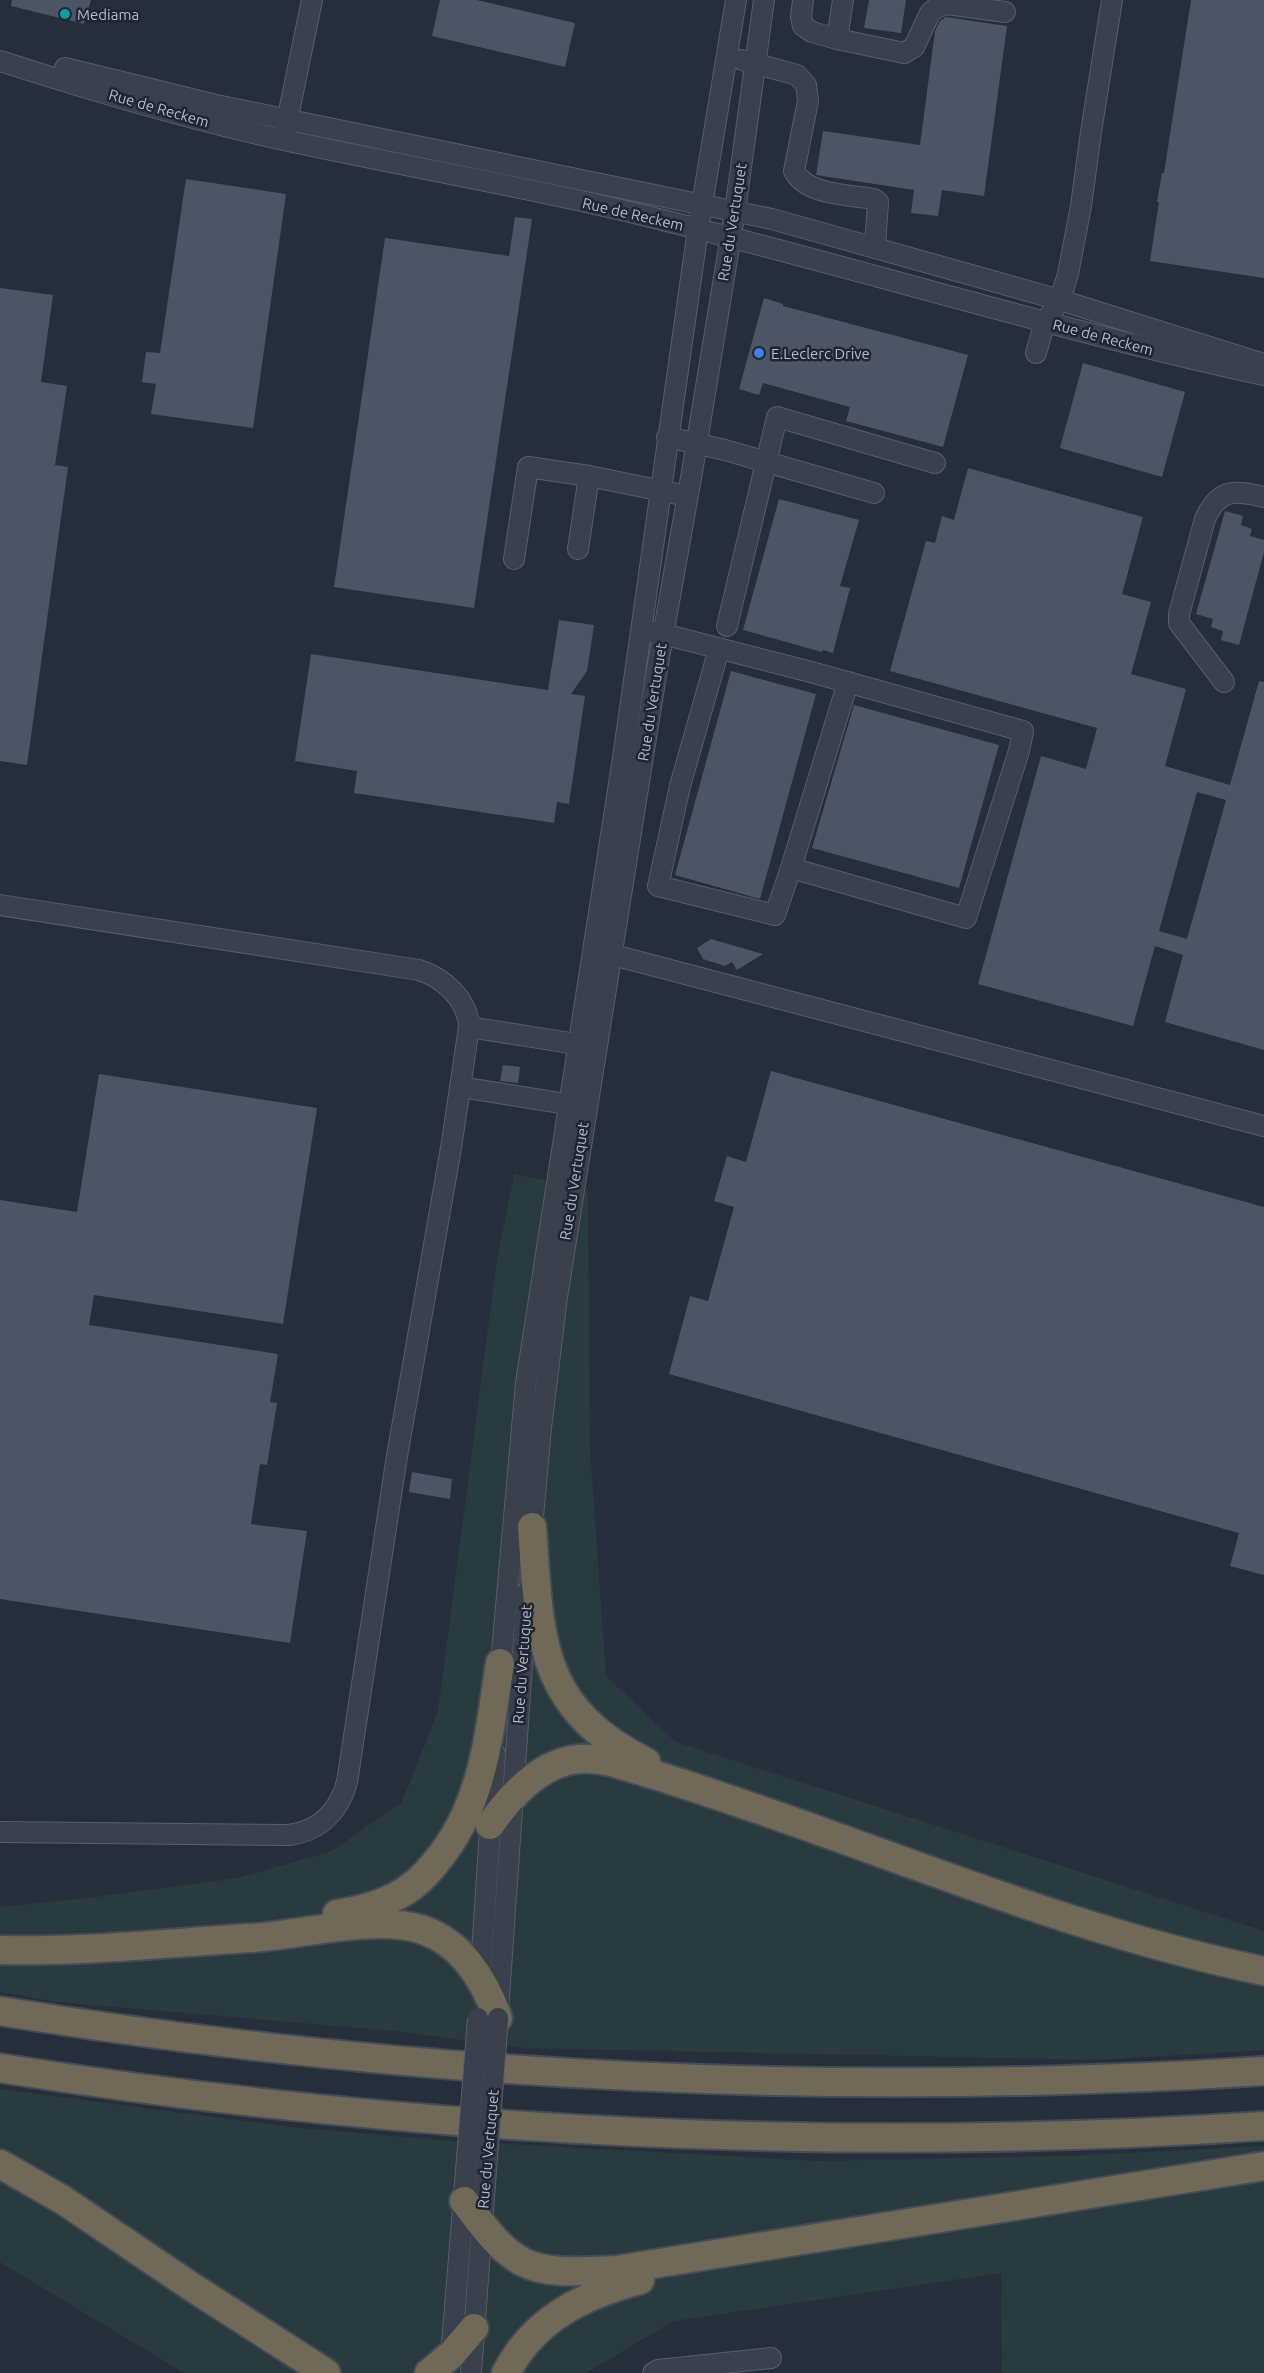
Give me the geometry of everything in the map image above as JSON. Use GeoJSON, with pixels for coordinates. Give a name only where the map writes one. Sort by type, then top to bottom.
{"type":"FeatureCollection","features":[{"type":"Feature","properties":{"kind":"highway"},"geometry":{"type":"LineString","coordinates":[[532,1527],[540,1627],[550,1664],[563,1693],[583,1719],[609,1740],[640,1759],[696,1787]]}},
{"type":"Feature","properties":{"kind":"highway"},"geometry":{"type":"LineString","coordinates":[[214,1939],[346,1913],[384,1902],[410,1888],[429,1870],[452,1842],[476,1791],[500,1663]]}},
{"type":"Feature","properties":{"kind":"highway"},"geometry":{"type":"LineString","coordinates":[[490,1825],[513,1797],[543,1771],[567,1761],[580,1759],[616,1764],[696,1787],[1084,1924],[1264,1971]]}},
{"type":"Feature","properties":{"kind":"highway"},"geometry":{"type":"LineString","coordinates":[[0,1950],[107,1949],[214,1939],[251,1938],[359,1926],[411,1927],[447,1942],[470,1965],[480,1979],[488,2018]]}},
{"type":"Feature","properties":{"kind":"highway"},"geometry":{"type":"LineString","coordinates":[[0,2011],[165,2035],[321,2053],[594,2073],[789,2081],[946,2082],[1097,2079],[1264,2071]]}},
{"type":"Feature","properties":{"kind":"highway"},"geometry":{"type":"LineString","coordinates":[[0,2068],[184,2093],[370,2113],[633,2131],[841,2137],[998,2137],[1264,2127]]}},
{"type":"Feature","properties":{"kind":"highway"},"geometry":{"type":"LineString","coordinates":[[0,2164],[63,2200],[326,2373]]}},
{"type":"Feature","properties":{"kind":"highway"},"geometry":{"type":"LineString","coordinates":[[464,2201],[500,2245],[524,2263],[562,2272],[615,2270],[1264,2166]]}},
{"type":"Feature","properties":{"kind":"highway"},"geometry":{"type":"LineString","coordinates":[[506,2373],[517,2353],[535,2332],[569,2306],[620,2285],[731,2253]]}},
{"type":"Feature","properties":{"kind":"highway"},"geometry":{"type":"LineString","coordinates":[[192,2287],[307,2373]]}},
{"type":"Feature","properties":{"kind":"highway"},"geometry":{"type":"LineString","coordinates":[[429,2373],[458,2367],[474,2328]]}},
{"type":"Feature","properties":{"kind":"street"},"geometry":{"type":"LineString","coordinates":[[283,140],[312,0]]}},
{"type":"Feature","properties":{"kind":"street","name":"Rue du Vertuquet"},"geometry":{"type":"LineString","coordinates":[[602,952],[623,758],[659,491],[698,229],[736,0]]}},
{"type":"Feature","properties":{"kind":"street","name":"Rue du Vertuquet"},"geometry":{"type":"LineString","coordinates":[[480,1979],[500,1663],[526,1383],[577,1106],[602,952],[663,634],[696,444],[735,211],[764,0]]}},
{"type":"Feature","properties":{"kind":"street"},"geometry":{"type":"LineString","coordinates":[[803,0],[801,17],[803,26],[812,32],[904,53],[914,47],[930,13],[936,8],[947,4],[1005,12]]}},
{"type":"Feature","properties":{"kind":"street"},"geometry":{"type":"LineString","coordinates":[[837,39],[843,0]]}},
{"type":"Feature","properties":{"kind":"street"},"geometry":{"type":"LineString","coordinates":[[1036,353],[1045,322],[1060,300],[1068,274],[1082,206],[1112,0]]}},
{"type":"Feature","properties":{"kind":"street","name":"Rue de Reckem"},"geometry":{"type":"LineString","coordinates":[[0,54],[288,120],[735,211],[1060,300],[1264,364]]}},
{"type":"Feature","properties":{"kind":"street"},"geometry":{"type":"LineString","coordinates":[[727,57],[797,75],[806,85],[808,101],[794,171],[798,179],[809,188],[874,199],[878,202],[875,248]]}},
{"type":"Feature","properties":{"kind":"street","name":"Rue de Reckem"},"geometry":{"type":"LineString","coordinates":[[0,61],[189,118],[283,140],[609,207],[792,252],[1154,351],[1264,375]]}},
{"type":"Feature","properties":{"kind":"street"},"geometry":{"type":"LineString","coordinates":[[727,626],[777,417],[935,463]]}},
{"type":"Feature","properties":{"kind":"street"},"geometry":{"type":"LineString","coordinates":[[667,437],[874,493]]}},
{"type":"Feature","properties":{"kind":"street"},"geometry":{"type":"LineString","coordinates":[[514,559],[528,466],[687,496]]}},
{"type":"Feature","properties":{"kind":"street"},"geometry":{"type":"LineString","coordinates":[[578,549],[589,476]]}},
{"type":"Feature","properties":{"kind":"street"},"geometry":{"type":"LineString","coordinates":[[1224,682],[1179,623],[1179,614],[1204,519],[1210,509],[1226,495],[1236,491],[1264,497]]}},
{"type":"Feature","properties":{"kind":"street"},"geometry":{"type":"LineString","coordinates":[[640,630],[848,682],[1023,731],[1019,751],[966,918],[791,868]]}},
{"type":"Feature","properties":{"kind":"street"},"geometry":{"type":"LineString","coordinates":[[719,649],[680,786],[658,886],[775,915],[848,682]]}},
{"type":"Feature","properties":{"kind":"street"},"geometry":{"type":"LineString","coordinates":[[0,905],[420,970],[438,978],[453,992],[466,1011],[469,1027],[397,1456],[347,1782],[336,1808],[314,1828],[289,1835],[0,1832]]}},
{"type":"Feature","properties":{"kind":"street"},"geometry":{"type":"LineString","coordinates":[[602,952],[1264,1126]]}},
{"type":"Feature","properties":{"kind":"street"},"geometry":{"type":"LineString","coordinates":[[469,1027],[587,1046]]}},
{"type":"Feature","properties":{"kind":"street"},"geometry":{"type":"LineString","coordinates":[[460,1087],[577,1106]]}},
{"type":"Feature","properties":{"kind":"street","name":"Rue du Vertuquet"},"geometry":{"type":"LineString","coordinates":[[474,2328],[482,2224],[476,2171],[488,2018],[513,1797],[532,1527],[577,1106]]}},
{"type":"Feature","properties":{"kind":"street","name":"Rue du Vertuquet"},"geometry":{"type":"LineString","coordinates":[[458,2367],[464,2201],[476,2171]]}},
{"type":"Feature","properties":{"kind":"street"},"geometry":{"type":"LineString","coordinates":[[653,2373],[658,2370],[771,2358]]}},
{"type":"Feature","properties":{"kind":"shaded area"},"geometry":{"type":"Polygon","coordinates":[[[514,1174],[588,1189],[590,1448],[606,1676],[676,1742],[1264,1931],[1264,2050],[1098,2060],[524,2048],[395,2031],[56,2002],[0,1992],[0,1907],[238,1878],[332,1851],[402,1802],[438,1711],[497,1259],[514,1174]]]}},
{"type":"Feature","properties":{"kind":"shaded area"},"geometry":{"type":"Polygon","coordinates":[[[0,2089],[290,2127],[452,2141],[818,2161],[1068,2156],[1264,2146],[1264,2373],[1002,2373],[1001,2273],[674,2321],[586,2373],[184,2373],[0,2262],[0,2089]]]}},
{"type":"Feature","properties":{"kind":"building","name":"Mediama"},"geometry":{"type":"Polygon","coordinates":[[[12,0],[91,0],[84,24],[11,6],[12,0]]]}},
{"type":"Feature","properties":{"kind":"building"},"geometry":{"type":"Polygon","coordinates":[[[440,0],[477,0],[575,23],[565,67],[432,36],[440,0]]]}},
{"type":"Feature","properties":{"kind":"building"},"geometry":{"type":"Polygon","coordinates":[[[869,0],[906,0],[901,33],[864,28],[869,0]]]}},
{"type":"Feature","properties":{"kind":"building"},"geometry":{"type":"Polygon","coordinates":[[[1191,0],[1264,0],[1264,278],[1150,261],[1159,202],[1157,202],[1162,173],[1164,173],[1191,0]]]}},
{"type":"Feature","properties":{"kind":"building"},"geometry":{"type":"Polygon","coordinates":[[[946,17],[1007,26],[984,196],[942,190],[938,216],[911,213],[914,190],[816,175],[823,131],[920,145],[935,31],[940,21],[946,17]]]}},
{"type":"Feature","properties":{"kind":"building"},"geometry":{"type":"Polygon","coordinates":[[[186,179],[286,194],[253,428],[151,414],[156,384],[142,382],[146,352],[160,353],[186,179]]]}},
{"type":"Feature","properties":{"kind":"building"},"geometry":{"type":"Polygon","coordinates":[[[515,217],[532,219],[474,608],[334,587],[385,238],[509,256],[515,217]]]}},
{"type":"Feature","properties":{"kind":"building"},"geometry":{"type":"Polygon","coordinates":[[[0,288],[53,295],[41,382],[67,386],[55,465],[68,467],[27,765],[0,761],[0,288]]]}},
{"type":"Feature","properties":{"kind":"building"},"geometry":{"type":"Polygon","coordinates":[[[764,298],[783,304],[783,306],[968,355],[943,447],[846,421],[850,407],[763,383],[759,395],[739,389],[764,298]]]}},
{"type":"Feature","properties":{"kind":"building"},"geometry":{"type":"Polygon","coordinates":[[[1083,363],[1185,392],[1162,477],[1060,448],[1083,363]]]}},
{"type":"Feature","properties":{"kind":"building"},"geometry":{"type":"Polygon","coordinates":[[[968,468],[1143,517],[1122,594],[1151,602],[1131,674],[1186,689],[1165,766],[1230,785],[1259,681],[1264,682],[1264,1050],[1165,1022],[1183,955],[1155,946],[1133,1026],[978,984],[1041,756],[1086,769],[1097,728],[890,671],[926,541],[935,543],[942,516],[954,520],[968,468]],[[1197,792],[1159,931],[1187,939],[1226,800],[1197,792]]]}},
{"type":"Feature","properties":{"kind":"building"},"geometry":{"type":"Polygon","coordinates":[[[779,499],[859,520],[840,586],[850,588],[833,653],[743,630],[779,499]]]}},
{"type":"Feature","properties":{"kind":"building"},"geometry":{"type":"Polygon","coordinates":[[[1225,511],[1243,516],[1241,525],[1252,529],[1250,536],[1264,540],[1264,552],[1239,645],[1221,640],[1223,631],[1211,627],[1213,619],[1196,614],[1225,511]]]}},
{"type":"Feature","properties":{"kind":"building"},"geometry":{"type":"Polygon","coordinates":[[[559,620],[594,625],[587,671],[571,694],[585,696],[569,804],[557,802],[554,823],[354,793],[357,771],[295,761],[311,654],[548,690],[559,620]]]}},
{"type":"Feature","properties":{"kind":"building"},"geometry":{"type":"Polygon","coordinates":[[[731,671],[816,694],[760,899],[675,875],[731,671]]]}},
{"type":"Feature","properties":{"kind":"building"},"geometry":{"type":"Polygon","coordinates":[[[854,705],[999,745],[959,888],[812,848],[854,705]]]}},
{"type":"Feature","properties":{"kind":"building"},"geometry":{"type":"Polygon","coordinates":[[[711,939],[763,954],[737,970],[732,962],[725,966],[703,959],[697,948],[711,939]]]}},
{"type":"Feature","properties":{"kind":"building"},"geometry":{"type":"Polygon","coordinates":[[[503,1065],[520,1067],[518,1083],[500,1081],[503,1065]]]}},
{"type":"Feature","properties":{"kind":"building"},"geometry":{"type":"Polygon","coordinates":[[[771,1071],[1264,1207],[1264,1575],[1230,1566],[1239,1533],[669,1374],[690,1296],[708,1301],[734,1207],[714,1201],[727,1156],[746,1162],[771,1071]]]}},
{"type":"Feature","properties":{"kind":"building"},"geometry":{"type":"Polygon","coordinates":[[[99,1074],[317,1108],[283,1324],[94,1295],[89,1325],[278,1354],[270,1402],[277,1403],[267,1465],[260,1464],[251,1524],[307,1531],[290,1643],[0,1599],[0,1200],[77,1212],[99,1074]]]}},
{"type":"Feature","properties":{"kind":"building"},"geometry":{"type":"Polygon","coordinates":[[[412,1472],[452,1479],[450,1499],[409,1492],[412,1472]]]}},
{"type":"Feature","properties":{"kind":"place","name":"Mediama"},"geometry":{"type":"Point","coordinates":[65,14]}},
{"type":"Feature","properties":{"kind":"place","name":"E.Leclerc Drive"},"geometry":{"type":"Point","coordinates":[759,353]}}]}
